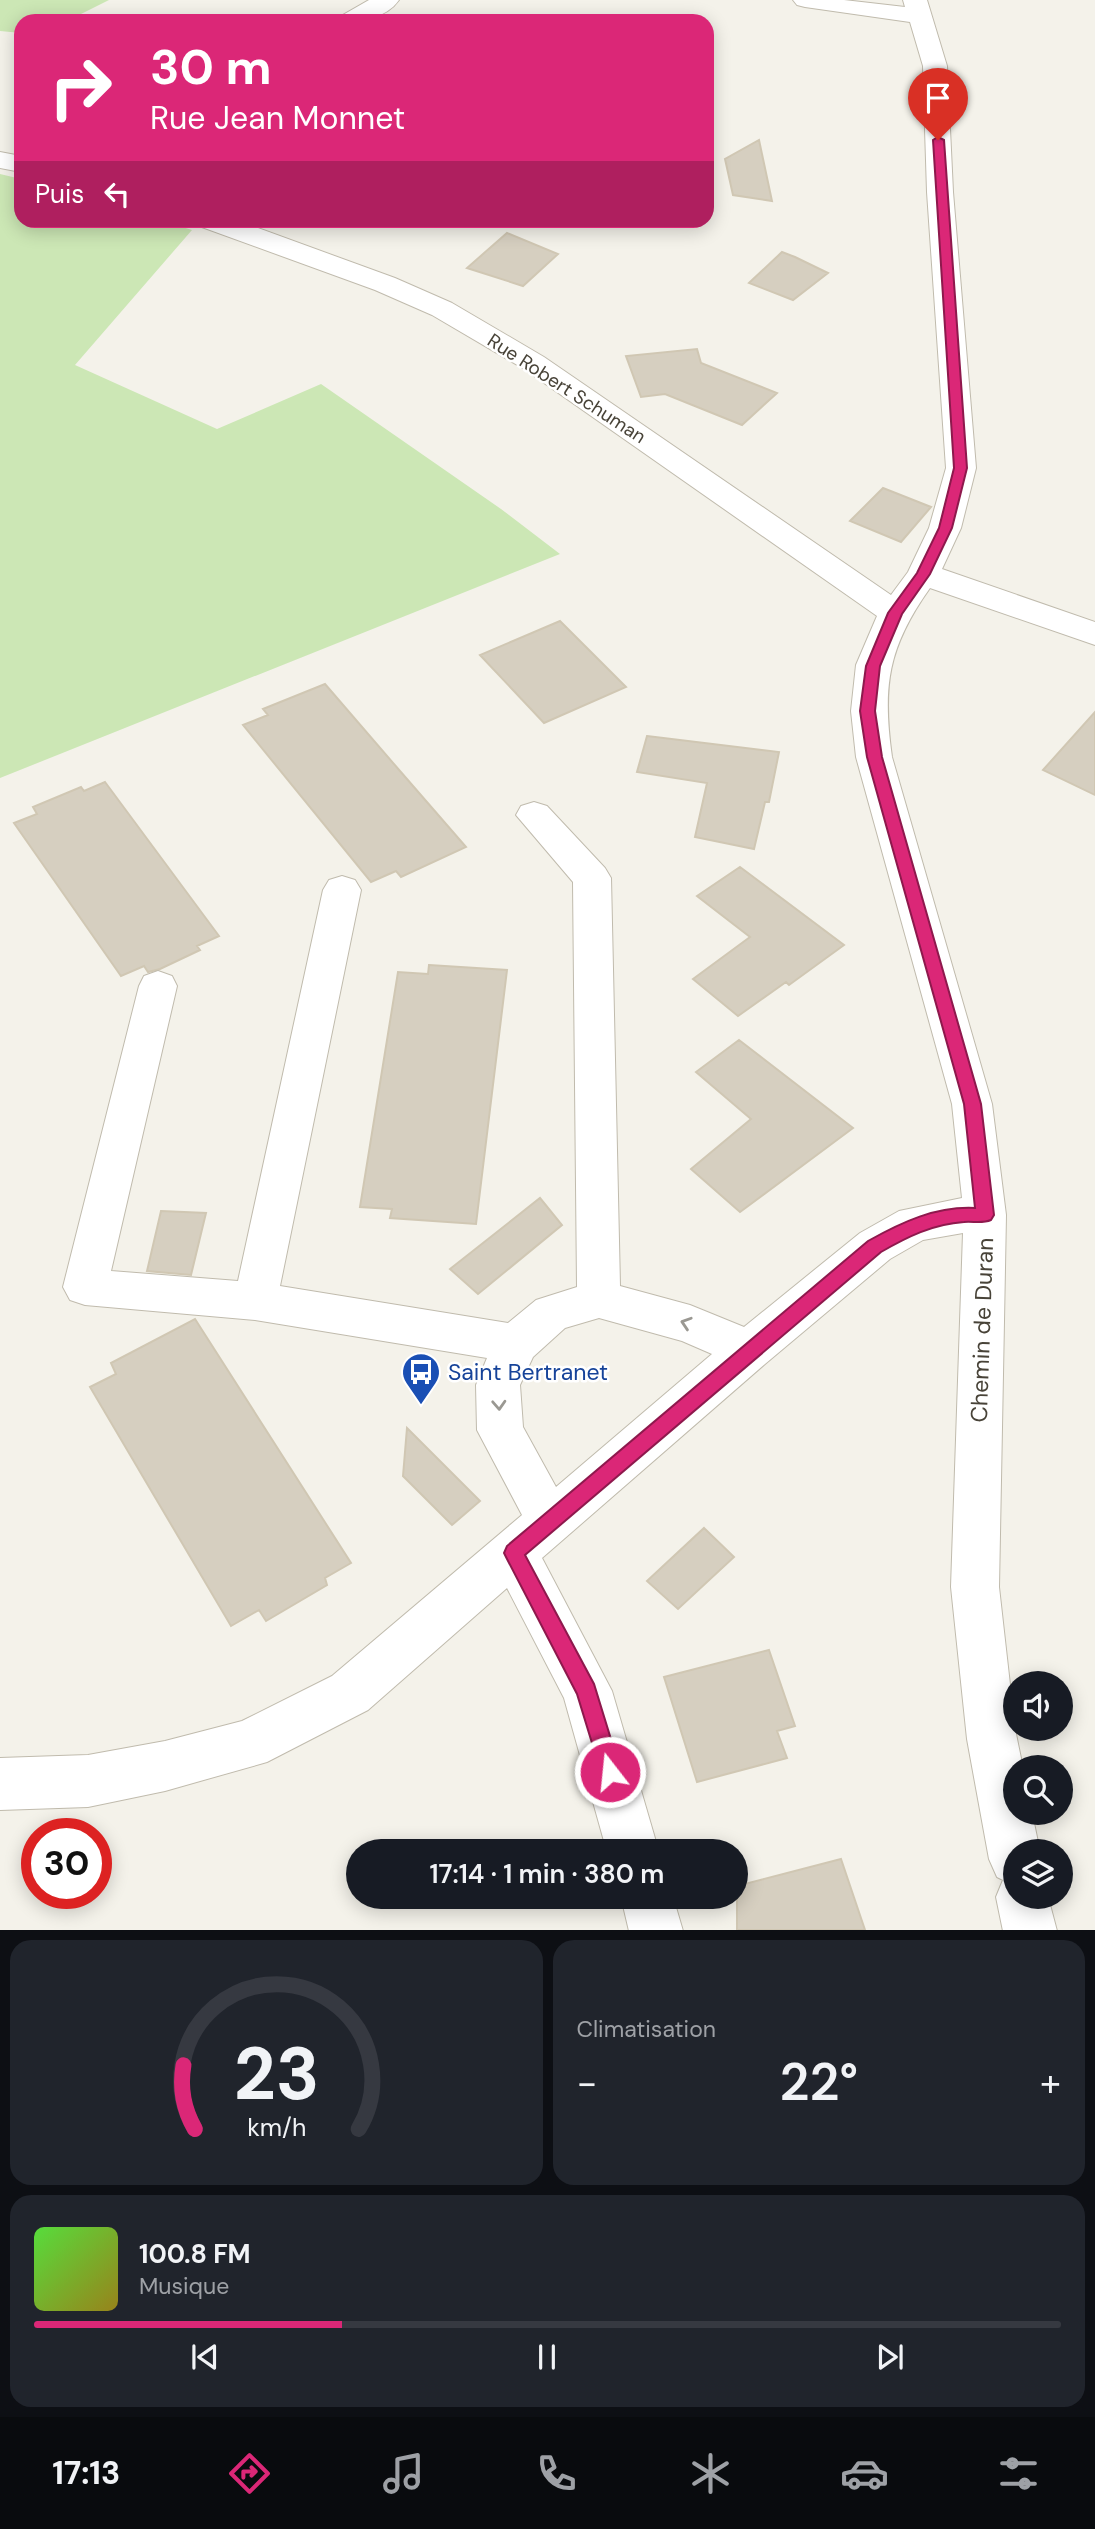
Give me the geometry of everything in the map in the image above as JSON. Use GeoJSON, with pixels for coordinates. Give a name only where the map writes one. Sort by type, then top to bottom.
{"type":"FeatureCollection","features":[{"type":"Feature","properties":{"kind":"street"},"geometry":{"type":"LineString","coordinates":[[362,14],[387,0]]}},
{"type":"Feature","properties":{"kind":"street"},"geometry":{"type":"LineString","coordinates":[[805,0],[859,10],[917,8]]}},
{"type":"Feature","properties":{"kind":"street","name":"Chemin de Duran"},"geometry":{"type":"LineString","coordinates":[[917,8],[935,66],[940,192],[961,468],[945,528],[923,574],[895,613],[873,666],[868,711],[874,757],[972,1104],[985,1215],[975,1587],[992,1739],[1011,1839]]}},
{"type":"Feature","properties":{"kind":"street","name":"Rue Robert Schuman"},"geometry":{"type":"LineString","coordinates":[[231,228],[385,284],[442,309],[534,363],[895,613]]}},
{"type":"Feature","properties":{"kind":"street"},"geometry":{"type":"LineString","coordinates":[[923,574],[1095,634]]}},
{"type":"Feature","properties":{"kind":"street"},"geometry":{"type":"LineString","coordinates":[[534,815],[592,878],[599,1299]]}},
{"type":"Feature","properties":{"kind":"street"},"geometry":{"type":"LineString","coordinates":[[255,1301],[342,890]]}},
{"type":"Feature","properties":{"kind":"street"},"geometry":{"type":"LineString","coordinates":[[158,986],[85,1287],[255,1301],[516,1344]]}},
{"type":"Feature","properties":{"kind":"street"},"geometry":{"type":"LineString","coordinates":[[0,1784],[88,1781],[165,1766],[249,1744],[350,1693],[874,1246],[914,1224],[963,1214],[985,1215]]}},
{"type":"Feature","properties":{"kind":"street"},"geometry":{"type":"LineString","coordinates":[[550,1521],[500,1430],[498,1385],[516,1344],[551,1313],[599,1299],[690,1324],[749,1350]]}},
{"type":"Feature","properties":{"kind":"street"},"geometry":{"type":"LineString","coordinates":[[514,1553],[587,1691],[630,1839]]}},
{"type":"Feature","properties":{"kind":"street"},"geometry":{"type":"LineString","coordinates":[[650,1909],[656,1930]]}},
{"type":"Feature","properties":{"kind":"street"},"geometry":{"type":"LineString","coordinates":[[1026,1909],[1030,1930]]}},
{"type":"Feature","properties":{"kind":"green space"},"geometry":{"type":"Polygon","coordinates":[[[0,0],[109,0],[81,14],[14,14],[14,32],[0,31],[0,0]]]}},
{"type":"Feature","properties":{"kind":"green space"},"geometry":{"type":"Polygon","coordinates":[[[0,174],[14,177],[14,228],[192,230],[75,365],[217,429],[321,384],[501,509],[560,554],[0,778],[0,174]]]}},
{"type":"Feature","properties":{"kind":"building"},"geometry":{"type":"Polygon","coordinates":[[[759,140],[772,201],[733,195],[725,159],[759,140]]]}},
{"type":"Feature","properties":{"kind":"building"},"geometry":{"type":"Polygon","coordinates":[[[507,233],[558,254],[523,286],[467,268],[507,233]]]}},
{"type":"Feature","properties":{"kind":"building"},"geometry":{"type":"Polygon","coordinates":[[[782,252],[828,273],[793,300],[749,283],[782,252]]]}},
{"type":"Feature","properties":{"kind":"building"},"geometry":{"type":"Polygon","coordinates":[[[697,349],[701,363],[777,393],[742,425],[665,394],[641,397],[626,356],[697,349]]]}},
{"type":"Feature","properties":{"kind":"building"},"geometry":{"type":"Polygon","coordinates":[[[883,488],[931,507],[901,542],[850,521],[883,488]]]}},
{"type":"Feature","properties":{"kind":"building"},"geometry":{"type":"Polygon","coordinates":[[[560,621],[626,687],[544,723],[480,655],[560,621]]]}},
{"type":"Feature","properties":{"kind":"building"},"geometry":{"type":"Polygon","coordinates":[[[325,684],[466,847],[401,877],[396,871],[371,882],[243,725],[268,715],[263,709],[325,684]]]}},
{"type":"Feature","properties":{"kind":"building"},"geometry":{"type":"Polygon","coordinates":[[[1095,712],[1095,795],[1043,770],[1095,712]]]}},
{"type":"Feature","properties":{"kind":"building"},"geometry":{"type":"Polygon","coordinates":[[[647,736],[779,752],[769,802],[765,802],[754,849],[695,837],[707,783],[637,772],[647,736]]]}},
{"type":"Feature","properties":{"kind":"building"},"geometry":{"type":"Polygon","coordinates":[[[105,782],[219,936],[197,946],[200,950],[160,969],[148,972],[144,966],[121,976],[14,823],[37,814],[33,807],[81,787],[84,791],[105,782]]]}},
{"type":"Feature","properties":{"kind":"building"},"geometry":{"type":"Polygon","coordinates":[[[740,867],[844,945],[789,985],[786,982],[738,1016],[693,979],[750,937],[697,896],[740,867]]]}},
{"type":"Feature","properties":{"kind":"building"},"geometry":{"type":"Polygon","coordinates":[[[429,965],[507,970],[476,1224],[390,1218],[392,1209],[360,1207],[398,972],[428,974],[429,965]]]}},
{"type":"Feature","properties":{"kind":"building"},"geometry":{"type":"Polygon","coordinates":[[[739,1040],[853,1128],[740,1212],[691,1169],[751,1119],[696,1072],[739,1040]]]}},
{"type":"Feature","properties":{"kind":"building"},"geometry":{"type":"Polygon","coordinates":[[[540,1198],[562,1225],[478,1294],[450,1269],[540,1198]]]}},
{"type":"Feature","properties":{"kind":"building"},"geometry":{"type":"Polygon","coordinates":[[[161,1211],[206,1213],[191,1275],[147,1271],[161,1211]]]}},
{"type":"Feature","properties":{"kind":"building"},"geometry":{"type":"Polygon","coordinates":[[[195,1319],[351,1563],[325,1578],[327,1585],[266,1621],[259,1610],[231,1626],[90,1387],[116,1374],[111,1363],[195,1319]]]}},
{"type":"Feature","properties":{"kind":"building"},"geometry":{"type":"Polygon","coordinates":[[[407,1428],[480,1501],[452,1525],[403,1476],[407,1428]]]}},
{"type":"Feature","properties":{"kind":"building"},"geometry":{"type":"Polygon","coordinates":[[[704,1528],[734,1557],[678,1609],[647,1581],[704,1528]]]}},
{"type":"Feature","properties":{"kind":"building"},"geometry":{"type":"Polygon","coordinates":[[[769,1650],[795,1726],[777,1731],[787,1758],[697,1782],[664,1677],[769,1650]]]}},
{"type":"Feature","properties":{"kind":"building"},"geometry":{"type":"Polygon","coordinates":[[[841,1859],[865,1930],[737,1930],[737,1909],[748,1909],[748,1883],[841,1859]]]}},
{"type":"Feature","properties":{"kind":"place","name":"Saint Bertranet"},"geometry":{"type":"Point","coordinates":[421,1406]}},
{"type":"Feature","properties":{"kind":"route"},"geometry":{"type":"LineString","coordinates":[[610,1772],[587,1691],[514,1553],[874,1246],[914,1224],[963,1214],[985,1215],[972,1104],[874,757],[868,711],[873,666],[895,613],[923,574],[945,528],[961,468],[938,140]]}}]}
